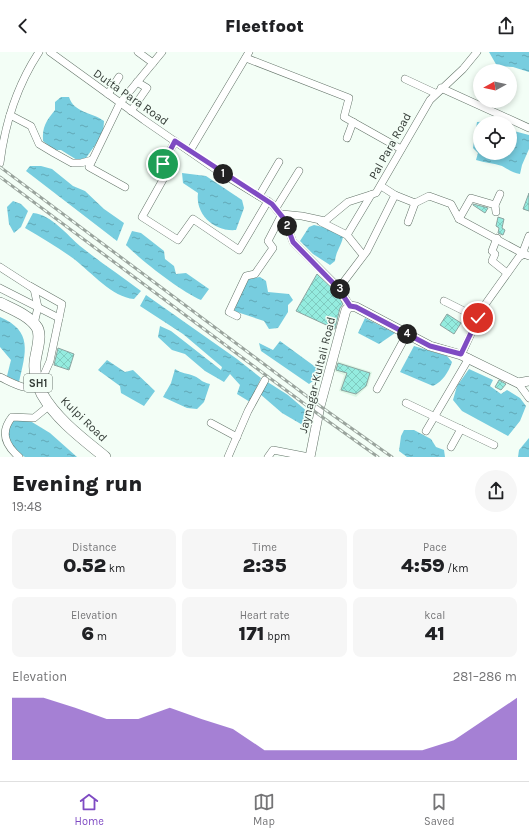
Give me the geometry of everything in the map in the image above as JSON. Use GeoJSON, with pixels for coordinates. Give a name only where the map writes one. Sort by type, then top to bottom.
{"type":"FeatureCollection","features":[{"type":"Feature","properties":{"kind":"main road"},"geometry":{"type":"LineString","coordinates":[[0,303],[34,324]]}},
{"type":"Feature","properties":{"kind":"main road","name":"Jaynagar-Kultali Road"},"geometry":{"type":"LineString","coordinates":[[309,457],[320,406],[346,310],[350,306],[356,307],[430,346],[465,356],[518,383]]}},
{"type":"Feature","properties":{"kind":"main road","name":"Kulpi Road"},"geometry":{"type":"LineString","coordinates":[[34,324],[39,332],[35,363],[39,386],[50,405],[62,418],[105,457]]}},
{"type":"Feature","properties":{"kind":"main road"},"geometry":{"type":"LineString","coordinates":[[518,383],[529,381]]}},
{"type":"Feature","properties":{"kind":"street"},"geometry":{"type":"LineString","coordinates":[[0,164],[4,132],[24,78],[38,52]]}},
{"type":"Feature","properties":{"kind":"street","name":"Dutta Para Road"},"geometry":{"type":"LineString","coordinates":[[50,52],[190,152],[268,201],[282,214],[293,242],[338,288],[350,306]]}},
{"type":"Feature","properties":{"kind":"street"},"geometry":{"type":"LineString","coordinates":[[138,52],[153,63]]}},
{"type":"Feature","properties":{"kind":"street"},"geometry":{"type":"LineString","coordinates":[[125,187],[89,167],[120,103],[162,52]]}},
{"type":"Feature","properties":{"kind":"street","name":"Pal Para Road"},"geometry":{"type":"LineString","coordinates":[[321,222],[330,219],[348,202],[376,192],[438,91],[463,69],[477,52]]}},
{"type":"Feature","properties":{"kind":"street"},"geometry":{"type":"LineString","coordinates":[[190,152],[248,55],[350,98],[344,117],[401,149]]}},
{"type":"Feature","properties":{"kind":"street"},"geometry":{"type":"LineString","coordinates":[[108,94],[119,77]]}},
{"type":"Feature","properties":{"kind":"street"},"geometry":{"type":"LineString","coordinates":[[405,79],[529,128]]}},
{"type":"Feature","properties":{"kind":"street"},"geometry":{"type":"LineString","coordinates":[[131,111],[147,88],[137,82]]}},
{"type":"Feature","properties":{"kind":"street"},"geometry":{"type":"LineString","coordinates":[[10,115],[31,126],[39,144],[72,163],[81,164],[92,160]]}},
{"type":"Feature","properties":{"kind":"street"},"geometry":{"type":"LineString","coordinates":[[347,138],[353,122]]}},
{"type":"Feature","properties":{"kind":"street"},"geometry":{"type":"LineString","coordinates":[[175,141],[163,164],[165,176],[142,217],[178,240],[193,219],[239,250],[268,201]]}},
{"type":"Feature","properties":{"kind":"street"},"geometry":{"type":"LineString","coordinates":[[259,196],[279,162]]}},
{"type":"Feature","properties":{"kind":"street"},"geometry":{"type":"LineString","coordinates":[[276,208],[299,171]]}},
{"type":"Feature","properties":{"kind":"street"},"geometry":{"type":"LineString","coordinates":[[381,186],[395,195],[415,203]]}},
{"type":"Feature","properties":{"kind":"street"},"geometry":{"type":"LineString","coordinates":[[459,219],[471,198],[496,208],[500,194]]}},
{"type":"Feature","properties":{"kind":"street"},"geometry":{"type":"LineString","coordinates":[[347,235],[371,195]]}},
{"type":"Feature","properties":{"kind":"street"},"geometry":{"type":"LineString","coordinates":[[338,288],[363,255],[395,195]]}},
{"type":"Feature","properties":{"kind":"street"},"geometry":{"type":"LineString","coordinates":[[408,222],[415,203],[429,196],[451,204],[459,219],[527,255]]}},
{"type":"Feature","properties":{"kind":"street"},"geometry":{"type":"LineString","coordinates":[[237,316],[228,312],[246,276],[255,274],[273,248],[268,241],[282,214],[302,216],[321,222],[347,235],[363,255]]}},
{"type":"Feature","properties":{"kind":"street"},"geometry":{"type":"LineString","coordinates":[[527,255],[524,249],[529,236]]}},
{"type":"Feature","properties":{"kind":"street"},"geometry":{"type":"LineString","coordinates":[[497,238],[492,250],[495,254],[492,261],[507,273]]}},
{"type":"Feature","properties":{"kind":"street"},"geometry":{"type":"LineString","coordinates":[[426,431],[465,356],[478,318],[492,292],[519,257],[527,255]]}},
{"type":"Feature","properties":{"kind":"street"},"geometry":{"type":"LineString","coordinates":[[0,377],[24,388],[39,386],[50,361],[62,304],[1,270]]}},
{"type":"Feature","properties":{"kind":"street"},"geometry":{"type":"LineString","coordinates":[[30,286],[34,289],[38,307],[34,324]]}},
{"type":"Feature","properties":{"kind":"street"},"geometry":{"type":"LineString","coordinates":[[0,288],[59,318]]}},
{"type":"Feature","properties":{"kind":"street"},"geometry":{"type":"LineString","coordinates":[[444,301],[478,318]]}},
{"type":"Feature","properties":{"kind":"street"},"geometry":{"type":"LineString","coordinates":[[377,389],[407,334]]}},
{"type":"Feature","properties":{"kind":"street"},"geometry":{"type":"LineString","coordinates":[[228,457],[248,411],[265,380]]}},
{"type":"Feature","properties":{"kind":"street"},"geometry":{"type":"LineString","coordinates":[[518,383],[529,398]]}},
{"type":"Feature","properties":{"kind":"street"},"geometry":{"type":"LineString","coordinates":[[406,403],[494,445]]}},
{"type":"Feature","properties":{"kind":"street"},"geometry":{"type":"LineString","coordinates":[[20,457],[5,444],[1,430],[12,417],[34,418],[50,405]]}},
{"type":"Feature","properties":{"kind":"street"},"geometry":{"type":"LineString","coordinates":[[211,423],[236,438]]}},
{"type":"Feature","properties":{"kind":"street"},"geometry":{"type":"LineString","coordinates":[[451,447],[461,429]]}},
{"type":"Feature","properties":{"kind":"street"},"geometry":{"type":"LineString","coordinates":[[268,457],[273,450],[309,457]]}},
{"type":"Feature","properties":{"kind":"shaded area"},"geometry":{"type":"Polygon","coordinates":[[[337,361],[372,372],[368,386],[356,397],[339,391],[344,375],[334,371],[337,361]]]}},
{"type":"Feature","properties":{"kind":"water"},"geometry":{"type":"Polygon","coordinates":[[[489,52],[529,52],[529,72],[517,68],[517,64],[496,64],[489,52]]]}},
{"type":"Feature","properties":{"kind":"water"},"geometry":{"type":"Polygon","coordinates":[[[61,97],[69,97],[71,102],[79,109],[104,121],[103,134],[86,158],[77,160],[61,150],[54,150],[43,141],[45,124],[55,110],[55,102],[61,97]]]}},
{"type":"Feature","properties":{"kind":"water"},"geometry":{"type":"Polygon","coordinates":[[[517,132],[529,135],[529,149],[520,174],[499,165],[476,160],[517,160],[517,132]]]}},
{"type":"Feature","properties":{"kind":"water"},"geometry":{"type":"Polygon","coordinates":[[[30,166],[41,166],[52,169],[73,186],[85,191],[104,209],[124,223],[117,241],[26,171],[30,166]]]}},
{"type":"Feature","properties":{"kind":"water"},"geometry":{"type":"Polygon","coordinates":[[[182,173],[206,176],[242,200],[244,208],[236,230],[228,230],[214,225],[203,215],[198,201],[198,193],[183,183],[182,173]]]}},
{"type":"Feature","properties":{"kind":"water"},"geometry":{"type":"Polygon","coordinates":[[[13,201],[21,204],[28,211],[21,227],[14,233],[9,224],[7,207],[13,201]]]}},
{"type":"Feature","properties":{"kind":"water"},"geometry":{"type":"Polygon","coordinates":[[[33,213],[47,217],[53,221],[95,258],[141,291],[134,299],[118,294],[102,284],[68,255],[25,228],[33,213]]]}},
{"type":"Feature","properties":{"kind":"water"},"geometry":{"type":"Polygon","coordinates":[[[314,225],[343,235],[335,261],[330,265],[313,254],[300,241],[309,227],[314,225]]]}},
{"type":"Feature","properties":{"kind":"water"},"geometry":{"type":"Polygon","coordinates":[[[132,231],[141,233],[164,251],[165,259],[174,266],[176,274],[186,273],[209,289],[201,300],[192,296],[162,275],[126,245],[132,231]]]}},
{"type":"Feature","properties":{"kind":"water"},"geometry":{"type":"Polygon","coordinates":[[[260,277],[266,281],[268,292],[289,294],[293,300],[288,305],[288,312],[278,328],[269,329],[264,321],[234,311],[242,290],[249,279],[260,277]]]}},
{"type":"Feature","properties":{"kind":"water"},"geometry":{"type":"Polygon","coordinates":[[[146,295],[237,359],[261,378],[250,402],[237,394],[240,385],[230,374],[224,382],[205,371],[185,354],[172,350],[158,337],[160,326],[171,331],[221,370],[222,367],[183,334],[140,306],[146,295]]]}},
{"type":"Feature","properties":{"kind":"water"},"geometry":{"type":"Polygon","coordinates":[[[0,317],[18,329],[22,336],[25,352],[19,382],[7,376],[11,360],[0,347],[0,317]]]}},
{"type":"Feature","properties":{"kind":"water"},"geometry":{"type":"Polygon","coordinates":[[[365,318],[395,333],[379,344],[358,333],[365,318]]]}},
{"type":"Feature","properties":{"kind":"water"},"geometry":{"type":"Polygon","coordinates":[[[280,341],[321,371],[317,378],[309,384],[261,351],[259,343],[273,350],[280,341]]]}},
{"type":"Feature","properties":{"kind":"water"},"geometry":{"type":"Polygon","coordinates":[[[414,346],[447,356],[452,362],[449,370],[440,382],[433,386],[400,372],[414,346]]]}},
{"type":"Feature","properties":{"kind":"water"},"geometry":{"type":"Polygon","coordinates":[[[107,360],[125,372],[133,370],[155,391],[144,406],[121,393],[120,386],[98,370],[107,360]]]}},
{"type":"Feature","properties":{"kind":"water"},"geometry":{"type":"Polygon","coordinates":[[[175,369],[210,384],[204,402],[197,409],[187,408],[163,397],[171,383],[175,369]]]}},
{"type":"Feature","properties":{"kind":"water"},"geometry":{"type":"Polygon","coordinates":[[[469,369],[493,380],[490,386],[501,394],[507,390],[520,398],[526,406],[520,421],[508,436],[462,411],[453,400],[457,386],[469,369]]]}},
{"type":"Feature","properties":{"kind":"water"},"geometry":{"type":"Polygon","coordinates":[[[266,381],[288,395],[309,413],[306,427],[282,413],[260,394],[266,381]]]}},
{"type":"Feature","properties":{"kind":"water"},"geometry":{"type":"Polygon","coordinates":[[[27,419],[50,433],[77,457],[25,457],[12,449],[5,428],[13,420],[27,419]]]}},
{"type":"Feature","properties":{"kind":"water"},"geometry":{"type":"Polygon","coordinates":[[[404,430],[414,430],[431,439],[436,447],[444,450],[445,457],[407,457],[399,451],[401,436],[404,430]]]}},
{"type":"Feature","properties":{"kind":"water"},"geometry":{"type":"Polygon","coordinates":[[[529,438],[529,457],[518,457],[519,450],[529,438]]]}},
{"type":"Feature","properties":{"kind":"building"},"geometry":{"type":"Polygon","coordinates":[[[529,193],[529,211],[523,209],[529,193]]]}},
{"type":"Feature","properties":{"kind":"building"},"geometry":{"type":"Polygon","coordinates":[[[473,204],[488,208],[485,213],[473,204]]]}},
{"type":"Feature","properties":{"kind":"building"},"geometry":{"type":"Polygon","coordinates":[[[498,217],[504,219],[502,228],[505,230],[503,235],[498,233],[499,228],[496,226],[498,217]]]}},
{"type":"Feature","properties":{"kind":"building"},"geometry":{"type":"Polygon","coordinates":[[[317,274],[335,291],[343,304],[340,308],[335,329],[296,311],[317,274]]]}},
{"type":"Feature","properties":{"kind":"building"},"geometry":{"type":"Polygon","coordinates":[[[447,314],[461,323],[454,334],[440,325],[447,314]]]}},
{"type":"Feature","properties":{"kind":"building"},"geometry":{"type":"Polygon","coordinates":[[[58,348],[74,354],[69,370],[54,365],[58,348]]]}},
{"type":"Feature","properties":{"kind":"building"},"geometry":{"type":"Polygon","coordinates":[[[338,363],[370,373],[366,386],[356,394],[341,390],[347,373],[336,370],[338,363]]]}},
{"type":"Feature","properties":{"kind":"building"},"geometry":{"type":"Polygon","coordinates":[[[499,380],[506,384],[501,390],[495,387],[499,380]]]}},
{"type":"Feature","properties":{"kind":"railway"},"geometry":{"type":"LineString","coordinates":[[0,167],[320,406],[392,457]]}},
{"type":"Feature","properties":{"kind":"railway"},"geometry":{"type":"LineString","coordinates":[[0,177],[378,457]]}},
{"type":"Feature","properties":{"kind":"route"},"geometry":{"type":"LineString","coordinates":[[163,164],[175,141],[218,171],[272,204],[285,220],[290,238],[296,246],[333,281],[350,306],[356,307],[430,346],[461,354],[478,318]]}}]}
